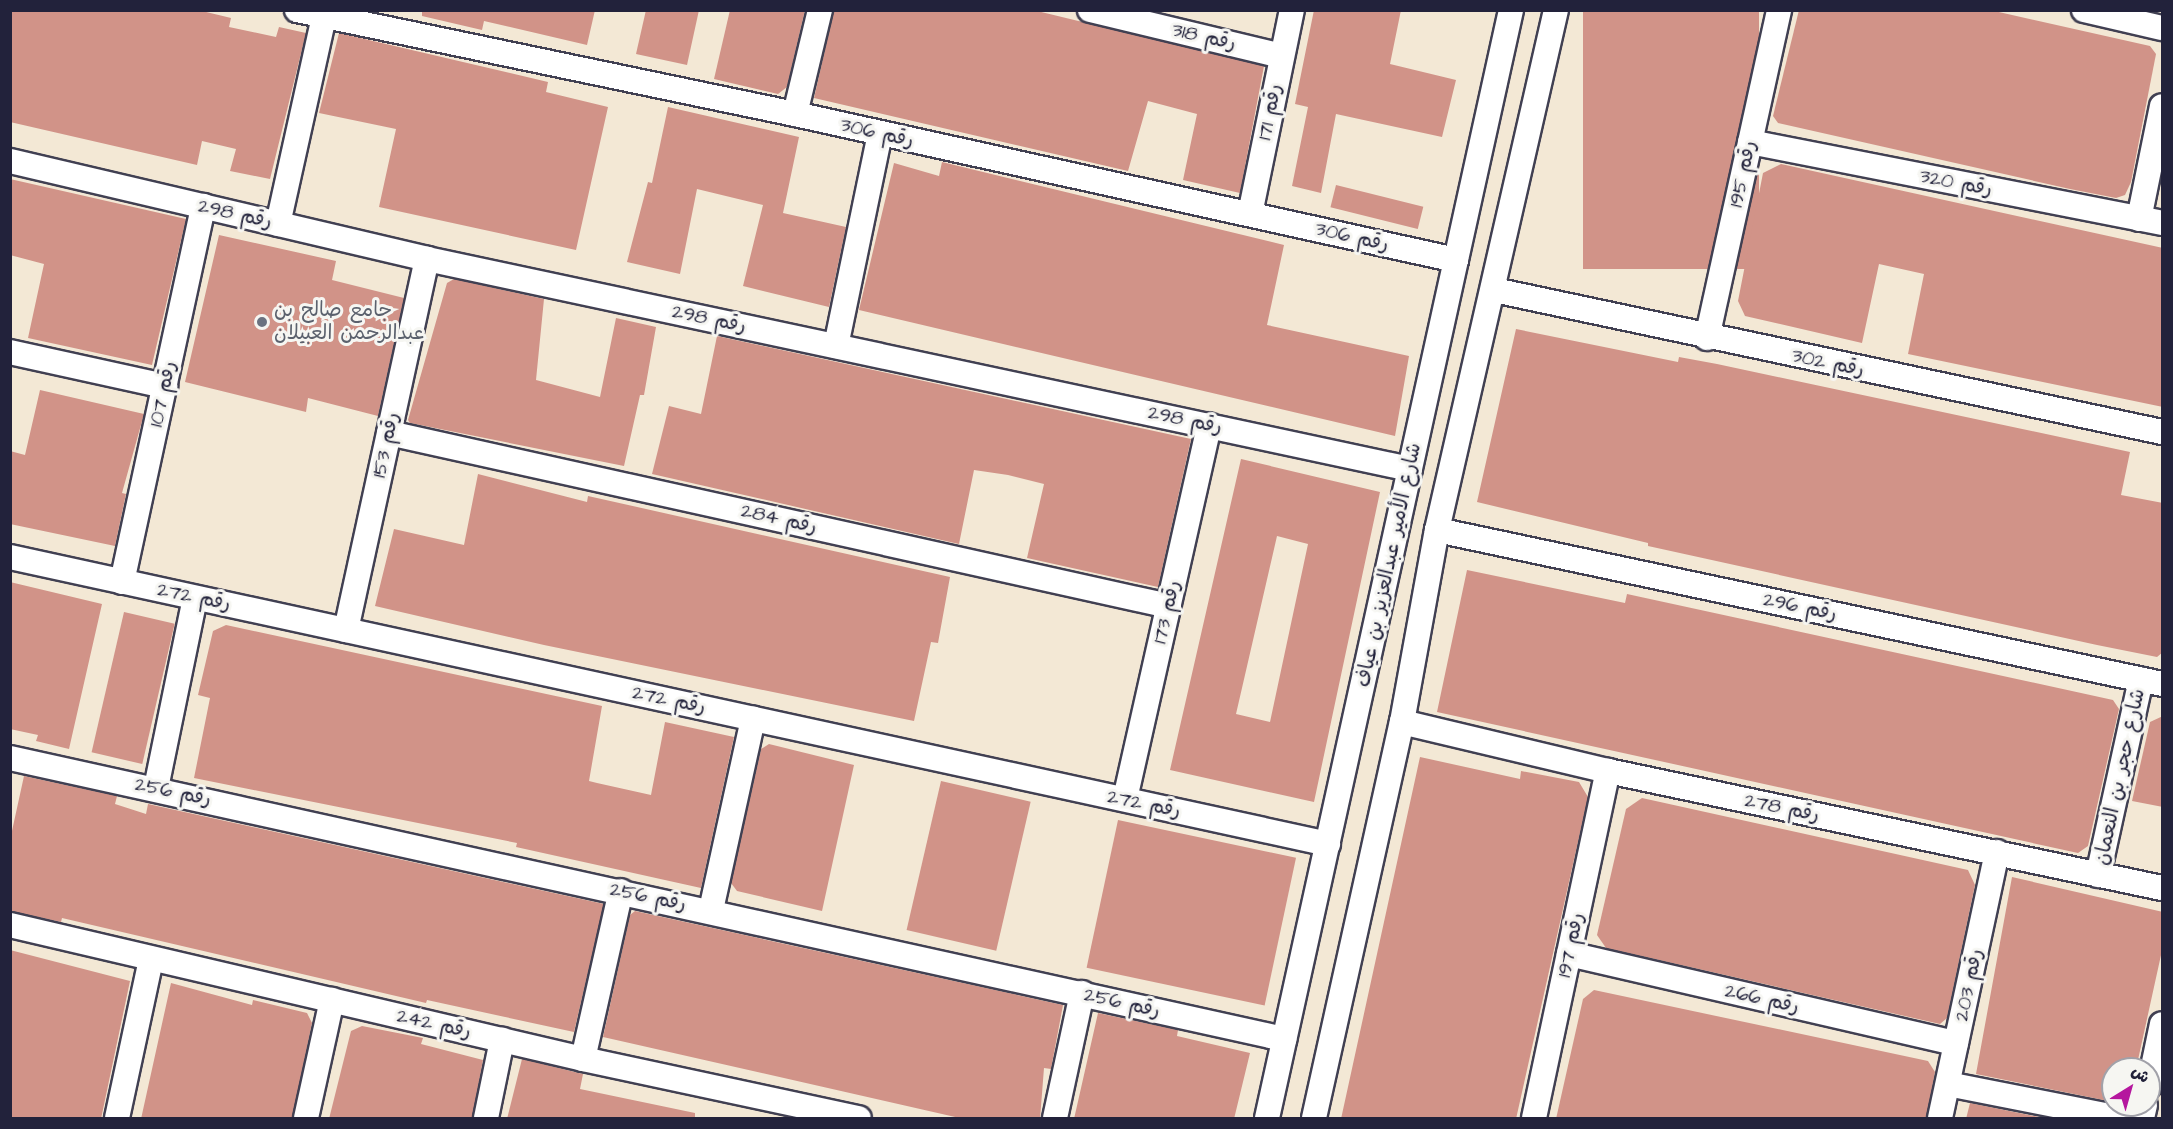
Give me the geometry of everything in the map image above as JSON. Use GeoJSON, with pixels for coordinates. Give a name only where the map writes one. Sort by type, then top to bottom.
{"type":"FeatureCollection","features":[{"type":"Feature","properties":{"kind":"street","name":"رقم 306"},"geometry":{"type":"LineString","coordinates":[[297,10],[795,114],[1456,260]]}},
{"type":"Feature","properties":{"kind":"street"},"geometry":{"type":"LineString","coordinates":[[795,114],[820,10]]}},
{"type":"Feature","properties":{"kind":"street","name":"رقم 318"},"geometry":{"type":"LineString","coordinates":[[1090,10],[1117,14],[1282,56]]}},
{"type":"Feature","properties":{"kind":"street","name":"رقم 171"},"geometry":{"type":"LineString","coordinates":[[1250,214],[1292,10]]}},
{"type":"Feature","properties":{"kind":"street","name":"شارع الأمير عبدالعزيز بن عياف"},"geometry":{"type":"LineString","coordinates":[[1267,1119],[1511,10]]}},
{"type":"Feature","properties":{"kind":"street","name":"شارع الأمير عبدالعزيز بن عياف"},"geometry":{"type":"LineString","coordinates":[[1314,1119],[1402,722],[1437,530],[1494,290],[1556,10]]}},
{"type":"Feature","properties":{"kind":"street","name":"رقم 195"},"geometry":{"type":"LineString","coordinates":[[1707,338],[1779,10]]}},
{"type":"Feature","properties":{"kind":"street"},"geometry":{"type":"LineString","coordinates":[[2084,10],[2163,28]]}},
{"type":"Feature","properties":{"kind":"street"},"geometry":{"type":"LineString","coordinates":[[278,224],[324,17]]}},
{"type":"Feature","properties":{"kind":"street"},"geometry":{"type":"LineString","coordinates":[[2151,221],[2163,106]]}},
{"type":"Feature","properties":{"kind":"street"},"geometry":{"type":"LineString","coordinates":[[836,346],[880,134]]}},
{"type":"Feature","properties":{"kind":"street","name":"رقم 320"},"geometry":{"type":"LineString","coordinates":[[1750,142],[2151,221]]}},
{"type":"Feature","properties":{"kind":"street","name":"رقم 298"},"geometry":{"type":"LineString","coordinates":[[10,161],[427,259],[1410,469]]}},
{"type":"Feature","properties":{"kind":"street","name":"رقم 107"},"geometry":{"type":"LineString","coordinates":[[122,582],[203,206]]}},
{"type":"Feature","properties":{"kind":"street","name":"رقم 153"},"geometry":{"type":"LineString","coordinates":[[346,630],[427,259]]}},
{"type":"Feature","properties":{"kind":"street","name":"رقم 302"},"geometry":{"type":"LineString","coordinates":[[1494,290],[1707,338],[2163,432]]}},
{"type":"Feature","properties":{"kind":"street"},"geometry":{"type":"LineString","coordinates":[[10,352],[165,386]]}},
{"type":"Feature","properties":{"kind":"street","name":"رقم 173"},"geometry":{"type":"LineString","coordinates":[[1125,800],[1209,425]]}},
{"type":"Feature","properties":{"kind":"street","name":"رقم 284"},"geometry":{"type":"LineString","coordinates":[[389,433],[1169,606]]}},
{"type":"Feature","properties":{"kind":"street","name":"رقم 296"},"geometry":{"type":"LineString","coordinates":[[1437,530],[2152,682]]}},
{"type":"Feature","properties":{"kind":"street","name":"رقم 272"},"geometry":{"type":"LineString","coordinates":[[10,557],[1328,844]]}},
{"type":"Feature","properties":{"kind":"street"},"geometry":{"type":"LineString","coordinates":[[156,788],[195,598]]}},
{"type":"Feature","properties":{"kind":"street","name":"شارع حجر بن النعمان"},"geometry":{"type":"LineString","coordinates":[[2098,875],[2152,682]]}},
{"type":"Feature","properties":{"kind":"street"},"geometry":{"type":"LineString","coordinates":[[711,910],[753,719]]}},
{"type":"Feature","properties":{"kind":"street","name":"رقم 278"},"geometry":{"type":"LineString","coordinates":[[1402,722],[1608,771],[2163,888]]}},
{"type":"Feature","properties":{"kind":"street","name":"رقم 256"},"geometry":{"type":"LineString","coordinates":[[10,758],[711,910],[1284,1039]]}},
{"type":"Feature","properties":{"kind":"street","name":"رقم 197"},"geometry":{"type":"LineString","coordinates":[[1534,1119],[1608,771]]}},
{"type":"Feature","properties":{"kind":"street","name":"رقم 203"},"geometry":{"type":"LineString","coordinates":[[1940,1119],[1997,852]]}},
{"type":"Feature","properties":{"kind":"street"},"geometry":{"type":"LineString","coordinates":[[584,1059],[621,891]]}},
{"type":"Feature","properties":{"kind":"street","name":"رقم 242"},"geometry":{"type":"LineString","coordinates":[[10,925],[584,1059],[859,1119]]}},
{"type":"Feature","properties":{"kind":"street","name":"رقم 266"},"geometry":{"type":"LineString","coordinates":[[1569,954],[1956,1043]]}},
{"type":"Feature","properties":{"kind":"street"},"geometry":{"type":"LineString","coordinates":[[117,1119],[151,959]]}},
{"type":"Feature","properties":{"kind":"street"},"geometry":{"type":"LineString","coordinates":[[1055,1119],[1082,993]]}},
{"type":"Feature","properties":{"kind":"street"},"geometry":{"type":"LineString","coordinates":[[306,1119],[332,1000]]}},
{"type":"Feature","properties":{"kind":"street"},"geometry":{"type":"LineString","coordinates":[[2156,1057],[2163,1024]]}},
{"type":"Feature","properties":{"kind":"street"},"geometry":{"type":"LineString","coordinates":[[486,1119],[502,1040]]}},
{"type":"Feature","properties":{"kind":"street"},"geometry":{"type":"LineString","coordinates":[[1948,1084],[2120,1119]]}},
{"type":"Feature","properties":{"kind":"building"},"geometry":{"type":"Polygon","coordinates":[[[10,10],[198,10],[231,18],[229,27],[276,37],[279,27],[306,33],[270,179],[230,171],[236,149],[202,141],[197,165],[10,122],[10,10]]]}},
{"type":"Feature","properties":{"kind":"building"},"geometry":{"type":"Polygon","coordinates":[[[422,10],[595,10],[587,45],[484,21],[482,30],[422,16],[422,10]]]}},
{"type":"Feature","properties":{"kind":"building"},"geometry":{"type":"Polygon","coordinates":[[[646,10],[699,10],[687,65],[636,54],[646,10]]]}},
{"type":"Feature","properties":{"kind":"building"},"geometry":{"type":"Polygon","coordinates":[[[730,10],[805,10],[787,87],[778,94],[714,79],[730,10]]]}},
{"type":"Feature","properties":{"kind":"building"},"geometry":{"type":"Polygon","coordinates":[[[834,10],[1033,10],[1264,66],[1240,193],[1183,180],[1197,114],[1148,101],[1128,171],[814,98],[834,10]]]}},
{"type":"Feature","properties":{"kind":"building"},"geometry":{"type":"Polygon","coordinates":[[[1314,10],[1401,10],[1390,64],[1456,80],[1442,137],[1336,114],[1321,193],[1292,186],[1308,107],[1295,104],[1314,10]]]}},
{"type":"Feature","properties":{"kind":"building"},"geometry":{"type":"Polygon","coordinates":[[[1583,10],[1759,10],[1759,269],[1583,269],[1583,10]]]}},
{"type":"Feature","properties":{"kind":"building"},"geometry":{"type":"Polygon","coordinates":[[[1799,10],[1990,10],[2150,46],[2156,54],[2131,182],[2125,195],[2116,198],[2070,189],[1778,123],[1773,116],[1799,10]]]}},
{"type":"Feature","properties":{"kind":"building"},"geometry":{"type":"Polygon","coordinates":[[[339,33],[548,82],[546,92],[608,107],[576,250],[379,207],[396,129],[319,113],[339,33]]]}},
{"type":"Feature","properties":{"kind":"building"},"geometry":{"type":"Polygon","coordinates":[[[668,107],[799,137],[783,213],[846,227],[829,307],[743,286],[763,205],[697,189],[680,274],[627,262],[648,182],[652,183],[668,107]]]}},
{"type":"Feature","properties":{"kind":"building"},"geometry":{"type":"Polygon","coordinates":[[[942,162],[1284,245],[1267,325],[1409,356],[1395,436],[859,310],[894,163],[939,176],[942,162]]]}},
{"type":"Feature","properties":{"kind":"building"},"geometry":{"type":"Polygon","coordinates":[[[1781,164],[2163,248],[2163,407],[1908,354],[1924,274],[1879,264],[1862,343],[1745,316],[1738,301],[1763,173],[1781,164]]]}},
{"type":"Feature","properties":{"kind":"building"},"geometry":{"type":"Polygon","coordinates":[[[10,179],[186,219],[152,365],[28,338],[44,264],[10,255],[10,179]]]}},
{"type":"Feature","properties":{"kind":"building"},"geometry":{"type":"Polygon","coordinates":[[[1336,185],[1423,207],[1418,229],[1330,207],[1336,185]]]}},
{"type":"Feature","properties":{"kind":"building","name":"جامع صالح بن عبدالرحمن العبيلان"},"geometry":{"type":"Polygon","coordinates":[[[219,235],[336,261],[332,280],[404,298],[378,416],[308,398],[306,412],[185,382],[219,235]]]}},
{"type":"Feature","properties":{"kind":"building"},"geometry":{"type":"Polygon","coordinates":[[[454,279],[544,299],[536,380],[600,397],[616,318],[656,327],[644,395],[640,395],[624,466],[410,423],[408,420],[447,283],[454,279]]]}},
{"type":"Feature","properties":{"kind":"building"},"geometry":{"type":"Polygon","coordinates":[[[1516,329],[1678,362],[1679,357],[1717,364],[2130,452],[2121,495],[2163,503],[2163,652],[2157,657],[2097,645],[1648,546],[1648,543],[1477,502],[1516,329]]]}},
{"type":"Feature","properties":{"kind":"building"},"geometry":{"type":"Polygon","coordinates":[[[717,336],[1191,439],[1158,587],[1027,558],[1044,484],[1008,475],[974,470],[959,544],[652,474],[669,406],[701,414],[717,336]]]}},
{"type":"Feature","properties":{"kind":"building"},"geometry":{"type":"Polygon","coordinates":[[[40,390],[144,414],[122,493],[126,494],[115,546],[10,524],[10,451],[25,455],[40,390]]]}},
{"type":"Feature","properties":{"kind":"building"},"geometry":{"type":"Polygon","coordinates":[[[1241,459],[1380,492],[1314,802],[1170,770],[1241,459]],[[1277,536],[1236,714],[1270,722],[1308,544],[1277,536]]]}},
{"type":"Feature","properties":{"kind":"building"},"geometry":{"type":"Polygon","coordinates":[[[478,474],[587,502],[588,496],[950,577],[938,643],[931,642],[914,721],[544,645],[375,606],[394,529],[464,545],[478,474]]]}},
{"type":"Feature","properties":{"kind":"building"},"geometry":{"type":"Polygon","coordinates":[[[1467,570],[1625,603],[1627,594],[2113,700],[2119,709],[2088,846],[2078,853],[1437,712],[1467,570]]]}},
{"type":"Feature","properties":{"kind":"building"},"geometry":{"type":"Polygon","coordinates":[[[10,582],[102,604],[69,749],[36,741],[38,735],[10,729],[10,582]]]}},
{"type":"Feature","properties":{"kind":"building"},"geometry":{"type":"Polygon","coordinates":[[[124,612],[175,624],[142,764],[92,752],[124,612]]]}},
{"type":"Feature","properties":{"kind":"building"},"geometry":{"type":"Polygon","coordinates":[[[226,625],[602,706],[589,781],[651,795],[665,722],[734,737],[701,888],[516,847],[517,843],[194,778],[210,698],[198,695],[213,631],[226,625]]]}},
{"type":"Feature","properties":{"kind":"building"},"geometry":{"type":"Polygon","coordinates":[[[2163,716],[2163,807],[2132,801],[2150,722],[2163,716]]]}},
{"type":"Feature","properties":{"kind":"building"},"geometry":{"type":"Polygon","coordinates":[[[769,744],[854,765],[822,911],[737,891],[731,883],[761,749],[769,744]]]}},
{"type":"Feature","properties":{"kind":"building"},"geometry":{"type":"Polygon","coordinates":[[[1420,757],[1520,779],[1521,771],[1579,782],[1588,797],[1516,1119],[1341,1119],[1420,757]]]}},
{"type":"Feature","properties":{"kind":"building"},"geometry":{"type":"Polygon","coordinates":[[[24,776],[117,796],[115,804],[146,814],[148,804],[604,904],[574,1032],[427,1000],[426,1003],[62,918],[61,922],[10,911],[10,840],[24,776]]]}},
{"type":"Feature","properties":{"kind":"building"},"geometry":{"type":"Polygon","coordinates":[[[941,781],[1031,802],[996,951],[907,930],[941,781]]]}},
{"type":"Feature","properties":{"kind":"building"},"geometry":{"type":"Polygon","coordinates":[[[1642,798],[1968,870],[1975,885],[1947,1018],[1940,1024],[1606,948],[1597,935],[1626,809],[1642,798]]]}},
{"type":"Feature","properties":{"kind":"building"},"geometry":{"type":"Polygon","coordinates":[[[1118,820],[1296,858],[1265,1006],[1087,968],[1118,820]]]}},
{"type":"Feature","properties":{"kind":"building"},"geometry":{"type":"Polygon","coordinates":[[[2012,877],[2163,912],[2163,946],[2139,1057],[2101,1057],[2101,1100],[1976,1074],[2012,877]]]}},
{"type":"Feature","properties":{"kind":"building"},"geometry":{"type":"Polygon","coordinates":[[[635,911],[1063,1005],[1051,1069],[1044,1068],[1040,1119],[964,1119],[603,1037],[630,915],[635,911]]]}},
{"type":"Feature","properties":{"kind":"building"},"geometry":{"type":"Polygon","coordinates":[[[10,950],[130,981],[101,1119],[10,1119],[10,950]]]}},
{"type":"Feature","properties":{"kind":"building"},"geometry":{"type":"Polygon","coordinates":[[[171,983],[252,1005],[253,1000],[307,1013],[312,1023],[292,1119],[141,1119],[171,983]]]}},
{"type":"Feature","properties":{"kind":"building"},"geometry":{"type":"Polygon","coordinates":[[[1594,990],[1928,1061],[1935,1072],[1926,1119],[1556,1119],[1583,999],[1594,990]]]}},
{"type":"Feature","properties":{"kind":"building"},"geometry":{"type":"Polygon","coordinates":[[[1098,1013],[1178,1030],[1177,1036],[1250,1053],[1234,1119],[1074,1119],[1098,1013]]]}},
{"type":"Feature","properties":{"kind":"building"},"geometry":{"type":"Polygon","coordinates":[[[362,1026],[423,1038],[421,1044],[483,1060],[472,1119],[329,1119],[351,1031],[362,1026]]]}},
{"type":"Feature","properties":{"kind":"building"},"geometry":{"type":"Polygon","coordinates":[[[522,1059],[583,1074],[580,1089],[695,1113],[695,1119],[507,1119],[522,1059]]]}},
{"type":"Feature","properties":{"kind":"building"},"geometry":{"type":"Polygon","coordinates":[[[1970,1103],[2049,1119],[1966,1119],[1970,1103]]]}},
{"type":"Feature","properties":{"kind":"place","name":"جامع صالح بن عبدالرحمن العبيلان"},"geometry":{"type":"Point","coordinates":[262,322]}}]}
